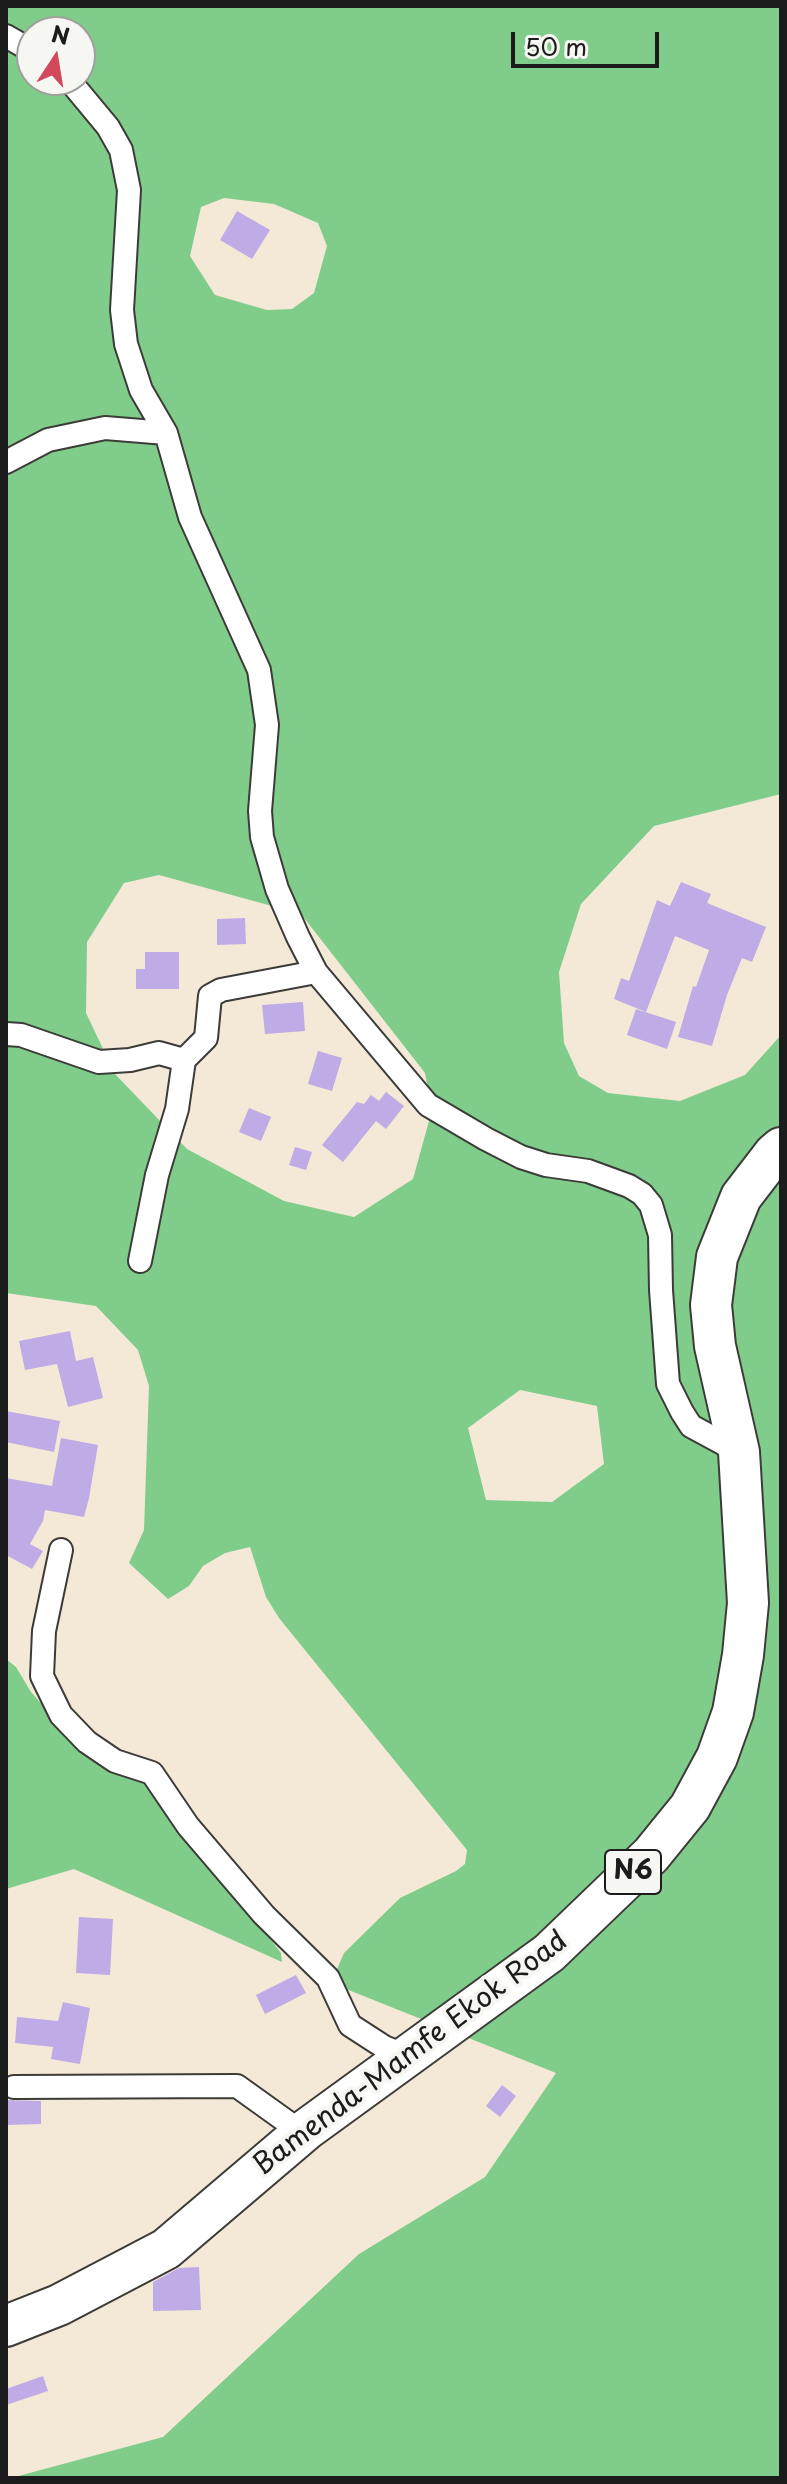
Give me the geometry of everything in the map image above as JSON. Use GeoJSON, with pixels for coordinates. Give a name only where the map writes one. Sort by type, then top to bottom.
{"type":"FeatureCollection","features":[{"type":"Feature","properties":{"kind":"highway","name":"Bamenda-Mamfe Ekok Road"},"geometry":{"type":"LineString","coordinates":[[6,2326],[59,2305],[166,2249],[307,2129],[549,1953],[651,1855],[690,1807],[717,1757],[733,1712],[748,1603],[739,1452],[715,1346],[711,1305],[717,1257],[741,1197],[781,1148]]}},
{"type":"Feature","properties":{"kind":"street"},"geometry":{"type":"LineString","coordinates":[[82,96],[108,127],[121,150],[129,190],[122,323],[141,390],[166,433],[190,517],[259,670],[267,725],[260,811],[262,837],[277,889],[316,972],[428,1105],[521,1157],[546,1165],[588,1171],[642,1194],[651,1205],[660,1235],[668,1384],[691,1426],[739,1452]]}},
{"type":"Feature","properties":{"kind":"street"},"geometry":{"type":"LineString","coordinates":[[6,462],[48,440],[105,428],[166,433]]}},
{"type":"Feature","properties":{"kind":"street"},"geometry":{"type":"LineString","coordinates":[[140,1261],[157,1175],[177,1109],[184,1060],[206,1038],[210,996],[221,990],[316,972]]}},
{"type":"Feature","properties":{"kind":"street"},"geometry":{"type":"LineString","coordinates":[[6,1034],[21,1035],[99,1062],[130,1060],[159,1053],[184,1060]]}},
{"type":"Feature","properties":{"kind":"street"},"geometry":{"type":"LineString","coordinates":[[61,1550],[44,1631],[42,1676],[61,1715],[87,1742],[115,1761],[152,1773],[188,1826],[264,1915],[328,1978],[350,2025],[384,2047],[406,2056]]}},
{"type":"Feature","properties":{"kind":"street"},"geometry":{"type":"LineString","coordinates":[[14,2087],[237,2086],[290,2124],[307,2129]]}},
{"type":"Feature","properties":{"kind":"green space"},"geometry":{"type":"Polygon","coordinates":[[[6,6],[781,6],[781,794],[654,826],[581,904],[559,972],[564,1043],[579,1076],[608,1093],[680,1101],[745,1075],[781,1035],[781,2478],[11,2478],[163,2437],[359,2254],[485,2177],[556,2073],[331,1983],[344,1953],[400,1898],[456,1871],[465,1864],[467,1850],[279,1618],[266,1597],[250,1547],[225,1553],[203,1566],[189,1586],[168,1599],[129,1563],[144,1530],[149,1386],[138,1350],[96,1306],[6,1293],[6,6]],[[224,198],[201,207],[190,256],[215,295],[267,310],[292,309],[314,293],[327,246],[318,223],[274,204],[224,198]],[[159,875],[124,883],[87,942],[86,1013],[115,1074],[187,1149],[284,1201],[354,1217],[413,1179],[432,1110],[425,1073],[301,914],[159,875]],[[520,1390],[468,1428],[486,1500],[552,1502],[604,1464],[597,1406],[520,1390]]]}},
{"type":"Feature","properties":{"kind":"green space"},"geometry":{"type":"Polygon","coordinates":[[[6,1659],[16,1667],[31,1692],[55,1719],[144,1776],[281,1953],[282,1962],[74,1869],[6,1889],[6,1659]]]}},
{"type":"Feature","properties":{"kind":"building"},"geometry":{"type":"Polygon","coordinates":[[[237,211],[270,230],[252,259],[220,240],[237,211]]]}},
{"type":"Feature","properties":{"kind":"building"},"geometry":{"type":"Polygon","coordinates":[[[681,882],[711,894],[707,903],[766,927],[752,962],[742,958],[712,1046],[678,1037],[693,986],[696,987],[709,950],[675,936],[646,1012],[614,999],[621,978],[629,981],[657,900],[670,906],[681,882]]]}},
{"type":"Feature","properties":{"kind":"building"},"geometry":{"type":"Polygon","coordinates":[[[245,918],[246,944],[217,945],[217,919],[245,918]]]}},
{"type":"Feature","properties":{"kind":"building"},"geometry":{"type":"Polygon","coordinates":[[[145,952],[179,952],[179,989],[136,989],[136,969],[145,969],[145,952]]]}},
{"type":"Feature","properties":{"kind":"building"},"geometry":{"type":"Polygon","coordinates":[[[303,1002],[305,1031],[265,1034],[262,1005],[303,1002]]]}},
{"type":"Feature","properties":{"kind":"building"},"geometry":{"type":"Polygon","coordinates":[[[636,1009],[676,1022],[667,1049],[627,1035],[636,1009]]]}},
{"type":"Feature","properties":{"kind":"building"},"geometry":{"type":"Polygon","coordinates":[[[318,1051],[342,1058],[332,1091],[308,1084],[318,1051]]]}},
{"type":"Feature","properties":{"kind":"building"},"geometry":{"type":"Polygon","coordinates":[[[386,1092],[404,1106],[386,1129],[376,1121],[343,1162],[322,1145],[357,1102],[364,1104],[371,1095],[379,1101],[386,1092]]]}},
{"type":"Feature","properties":{"kind":"building"},"geometry":{"type":"Polygon","coordinates":[[[249,1108],[271,1117],[261,1141],[239,1132],[249,1108]]]}},
{"type":"Feature","properties":{"kind":"building"},"geometry":{"type":"Polygon","coordinates":[[[295,1147],[312,1152],[306,1170],[289,1165],[295,1147]]]}},
{"type":"Feature","properties":{"kind":"building"},"geometry":{"type":"Polygon","coordinates":[[[70,1331],[76,1361],[93,1357],[103,1398],[68,1407],[57,1364],[25,1370],[19,1341],[70,1331]]]}},
{"type":"Feature","properties":{"kind":"building"},"geometry":{"type":"Polygon","coordinates":[[[6,1411],[60,1421],[54,1452],[6,1442],[6,1411]]]}},
{"type":"Feature","properties":{"kind":"building"},"geometry":{"type":"Polygon","coordinates":[[[61,1438],[98,1445],[89,1498],[84,1517],[45,1510],[43,1521],[30,1544],[43,1551],[32,1569],[6,1555],[6,1478],[52,1486],[61,1438]]]}},
{"type":"Feature","properties":{"kind":"building"},"geometry":{"type":"Polygon","coordinates":[[[79,1917],[113,1919],[110,1975],[76,1973],[79,1917]]]}},
{"type":"Feature","properties":{"kind":"building"},"geometry":{"type":"Polygon","coordinates":[[[296,1975],[306,1993],[265,2014],[256,1995],[296,1975]]]}},
{"type":"Feature","properties":{"kind":"building"},"geometry":{"type":"Polygon","coordinates":[[[63,2002],[90,2008],[80,2064],[51,2059],[53,2047],[15,2043],[17,2017],[58,2021],[63,2002]]]}},
{"type":"Feature","properties":{"kind":"building"},"geometry":{"type":"Polygon","coordinates":[[[502,2085],[516,2096],[500,2117],[486,2106],[502,2085]]]}},
{"type":"Feature","properties":{"kind":"building"},"geometry":{"type":"Polygon","coordinates":[[[6,2100],[41,2101],[41,2124],[6,2125],[6,2100]]]}},
{"type":"Feature","properties":{"kind":"building"},"geometry":{"type":"Polygon","coordinates":[[[199,2267],[201,2310],[153,2311],[153,2282],[179,2268],[199,2267]]]}},
{"type":"Feature","properties":{"kind":"building"},"geometry":{"type":"Polygon","coordinates":[[[43,2376],[48,2391],[6,2405],[6,2389],[43,2376]]]}}]}
